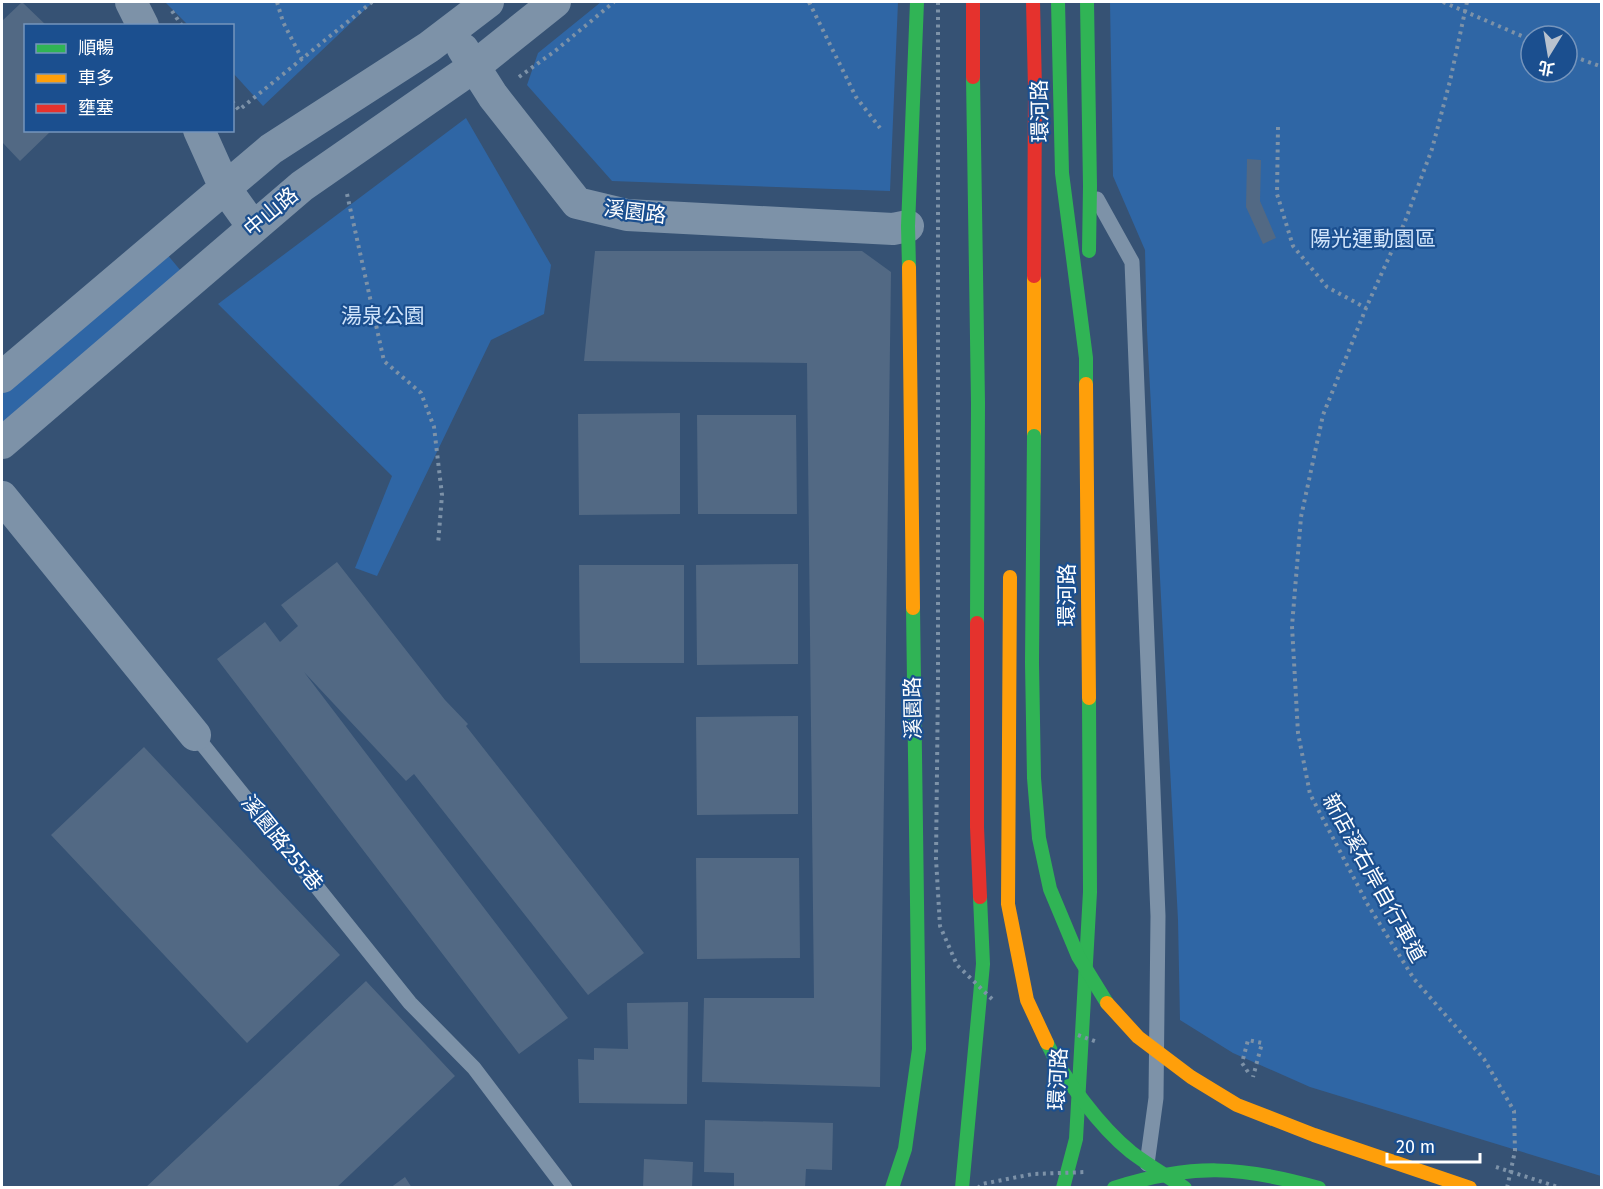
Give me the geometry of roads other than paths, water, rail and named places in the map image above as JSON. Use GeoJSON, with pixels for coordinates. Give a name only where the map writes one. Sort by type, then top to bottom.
{"type":"FeatureCollection","features":[{"type":"Feature","properties":{"kind":"main road","name":"溪園路"},"geometry":{"type":"LineString","coordinates":[[905,1149],[919,1049],[908,226],[917,2]]}},
{"type":"Feature","properties":{"kind":"main road"},"geometry":{"type":"LineString","coordinates":[[962,1188],[983,963],[977,827],[978,437],[974,2]]}},
{"type":"Feature","properties":{"kind":"main road"},"geometry":{"type":"LineString","coordinates":[[1033,2],[1035,89],[1032,663],[1034,778],[1040,838],[1050,888],[1078,956],[1102,997],[1138,1037],[1191,1077],[1237,1105],[1314,1135],[1470,1188]]}},
{"type":"Feature","properties":{"kind":"main road","name":"環河路"},"geometry":{"type":"LineString","coordinates":[[1058,2],[1062,173],[1086,358],[1090,892],[1076,1139],[1063,1188]]}},
{"type":"Feature","properties":{"kind":"main road"},"geometry":{"type":"LineString","coordinates":[[1086,358],[1090,186],[1087,2]]}},
{"type":"Feature","properties":{"kind":"main road"},"geometry":{"type":"LineString","coordinates":[[1010,564],[1008,904],[1027,1000],[1057,1064],[1102,1123],[1131,1152],[1185,1188]]}},
{"type":"Feature","properties":{"kind":"main road"},"geometry":{"type":"LineString","coordinates":[[1114,1188],[1137,1180],[1198,1169],[1263,1173],[1319,1188]]}},
{"type":"Feature","properties":{"kind":"street"},"geometry":{"type":"LineString","coordinates":[[131,2],[142,24]]}},
{"type":"Feature","properties":{"kind":"street"},"geometry":{"type":"LineString","coordinates":[[2,377],[271,149],[450,31],[488,2]]}},
{"type":"Feature","properties":{"kind":"street","name":"中山路"},"geometry":{"type":"LineString","coordinates":[[2,443],[302,186],[475,66],[555,2]]}},
{"type":"Feature","properties":{"kind":"street","name":"溪園路"},"geometry":{"type":"LineString","coordinates":[[450,31],[493,96],[577,203],[627,215],[893,229],[908,226]]}},
{"type":"Feature","properties":{"kind":"street"},"geometry":{"type":"LineString","coordinates":[[200,132],[225,188],[253,227]]}},
{"type":"Feature","properties":{"kind":"street","name":"溪園路255巷"},"geometry":{"type":"LineString","coordinates":[[2,497],[195,735]]}},
{"type":"Feature","properties":{"kind":"lane"},"geometry":{"type":"LineString","coordinates":[[1090,186],[1132,262],[1158,916],[1155,1098],[1144,1188]]}},
{"type":"Feature","properties":{"kind":"lane","name":"溪園路255巷"},"geometry":{"type":"LineString","coordinates":[[195,735],[410,1002],[474,1068],[565,1188]]}},
{"type":"Feature","properties":{"kind":"lane"},"geometry":{"type":"LineString","coordinates":[[886,1184],[905,1149]]}},
{"type":"Feature","properties":{"kind":"park label","name":"陽光運動園區"},"geometry":{"type":"Point","coordinates":[1373,239]}},
{"type":"Feature","properties":{"kind":"park label","name":"湯泉公園"},"geometry":{"type":"Point","coordinates":[383,316]}}]}
